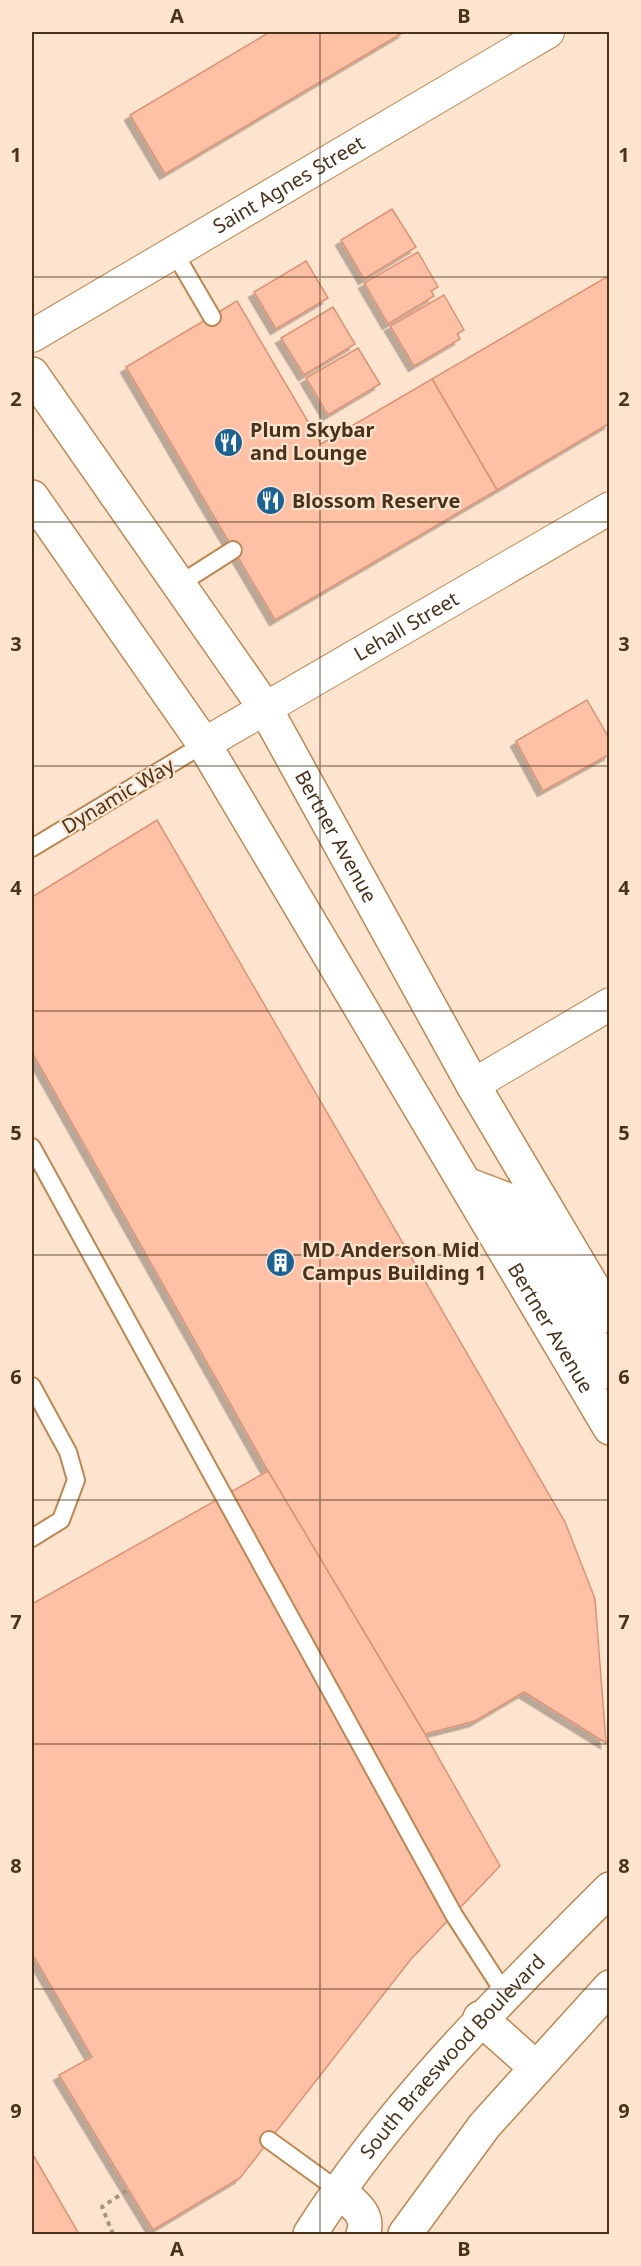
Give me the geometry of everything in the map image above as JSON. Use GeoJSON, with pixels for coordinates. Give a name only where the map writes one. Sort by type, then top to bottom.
{"type":"FeatureCollection","features":[{"type":"Feature","properties":{"kind":"street","name":"Saint Agnes Street"},"geometry":{"type":"LineString","coordinates":[[32,336],[548,32]]}},
{"type":"Feature","properties":{"kind":"street","name":"Bertner Avenue"},"geometry":{"type":"LineString","coordinates":[[32,374],[265,708],[474,1085],[609,1316]]}},
{"type":"Feature","properties":{"kind":"street","name":"Bertner Avenue"},"geometry":{"type":"LineString","coordinates":[[32,497],[204,744],[609,1428]]}},
{"type":"Feature","properties":{"kind":"street","name":"Lehall Street"},"geometry":{"type":"LineString","coordinates":[[204,744],[609,508]]}},
{"type":"Feature","properties":{"kind":"street"},"geometry":{"type":"LineString","coordinates":[[474,1085],[609,1004]]}},
{"type":"Feature","properties":{"kind":"street"},"geometry":{"type":"LineString","coordinates":[[466,1184],[508,1200],[609,1372]]}},
{"type":"Feature","properties":{"kind":"street","name":"South Braeswood Boulevard"},"geometry":{"type":"LineString","coordinates":[[310,2235],[338,2190],[480,2018],[609,1889]]}},
{"type":"Feature","properties":{"kind":"street"},"geometry":{"type":"LineString","coordinates":[[411,2233],[485,2125],[535,2067],[609,1988]]}},
{"type":"Feature","properties":{"kind":"street"},"geometry":{"type":"LineString","coordinates":[[480,2018],[535,2067]]}},
{"type":"Feature","properties":{"kind":"street"},"geometry":{"type":"LineString","coordinates":[[338,2190],[364,2216],[366,2224],[363,2235]]}},
{"type":"Feature","properties":{"kind":"lane"},"geometry":{"type":"LineString","coordinates":[[174,252],[212,316]]}},
{"type":"Feature","properties":{"kind":"lane"},"geometry":{"type":"LineString","coordinates":[[178,585],[233,550]]}},
{"type":"Feature","properties":{"kind":"lane","name":"Dynamic Way"},"geometry":{"type":"LineString","coordinates":[[32,848],[204,744]]}},
{"type":"Feature","properties":{"kind":"lane"},"geometry":{"type":"LineString","coordinates":[[32,1147],[454,1915],[504,1994]]}},
{"type":"Feature","properties":{"kind":"lane"},"geometry":{"type":"LineString","coordinates":[[32,1386],[68,1452],[76,1480],[61,1520],[32,1538]]}},
{"type":"Feature","properties":{"kind":"lane"},"geometry":{"type":"LineString","coordinates":[[269,2140],[338,2190]]}},
{"type":"Feature","properties":{"kind":"path"},"geometry":{"type":"LineString","coordinates":[[113,2235],[102,2207],[129,2189]]}},
{"type":"Feature","properties":{"kind":"building"},"geometry":{"type":"Polygon","coordinates":[[[270,32],[404,32],[165,174],[130,115],[270,32]]]}},
{"type":"Feature","properties":{"kind":"building"},"geometry":{"type":"Polygon","coordinates":[[[392,209],[416,247],[364,279],[341,240],[392,209]]]}},
{"type":"Feature","properties":{"kind":"building"},"geometry":{"type":"Polygon","coordinates":[[[418,252],[438,287],[431,291],[434,296],[388,324],[364,283],[418,252]]]}},
{"type":"Feature","properties":{"kind":"building"},"geometry":{"type":"Polygon","coordinates":[[[306,261],[328,298],[276,329],[254,292],[306,261]]]}},
{"type":"Feature","properties":{"kind":"building"},"geometry":{"type":"Polygon","coordinates":[[[610,275],[610,423],[497,490],[432,379],[610,275]]]}},
{"type":"Feature","properties":{"kind":"building"},"geometry":{"type":"Polygon","coordinates":[[[444,295],[464,330],[457,334],[460,339],[414,366],[390,326],[444,295]]]}},
{"type":"Feature","properties":{"kind":"building"},"geometry":{"type":"Polygon","coordinates":[[[237,301],[321,444],[432,379],[497,490],[275,620],[126,367],[237,301]]]}},
{"type":"Feature","properties":{"kind":"building"},"geometry":{"type":"Polygon","coordinates":[[[333,307],[355,344],[304,375],[281,338],[333,307]]]}},
{"type":"Feature","properties":{"kind":"building"},"geometry":{"type":"Polygon","coordinates":[[[358,348],[380,384],[328,415],[306,378],[358,348]]]}},
{"type":"Feature","properties":{"kind":"building"},"geometry":{"type":"Polygon","coordinates":[[[587,700],[610,740],[610,754],[543,791],[516,741],[587,700]]]}},
{"type":"Feature","properties":{"kind":"building","name":"MD Anderson Mid Campus Building 1"},"geometry":{"type":"Polygon","coordinates":[[[157,820],[565,1522],[595,1599],[606,1743],[524,1692],[475,1721],[425,1734],[268,1471],[32,1052],[32,897],[157,820]]]}},
{"type":"Feature","properties":{"kind":"building"},"geometry":{"type":"Polygon","coordinates":[[[268,1471],[425,1734],[500,1866],[411,1959],[240,2178],[153,2230],[59,2075],[92,2057],[32,1953],[32,1604],[268,1471]]]}},
{"type":"Feature","properties":{"kind":"building"},"geometry":{"type":"Polygon","coordinates":[[[32,2153],[79,2234],[32,2234],[32,2153]]]}},
{"type":"Feature","properties":{"kind":"place","name":"Plum Skybar and Lounge"},"geometry":{"type":"Point","coordinates":[229,442]}},
{"type":"Feature","properties":{"kind":"place","name":"Blossom Reserve"},"geometry":{"type":"Point","coordinates":[271,501]}},
{"type":"Feature","properties":{"kind":"place","name":"MD Anderson Mid Campus Building 1"},"geometry":{"type":"Point","coordinates":[281,1262]}}]}
